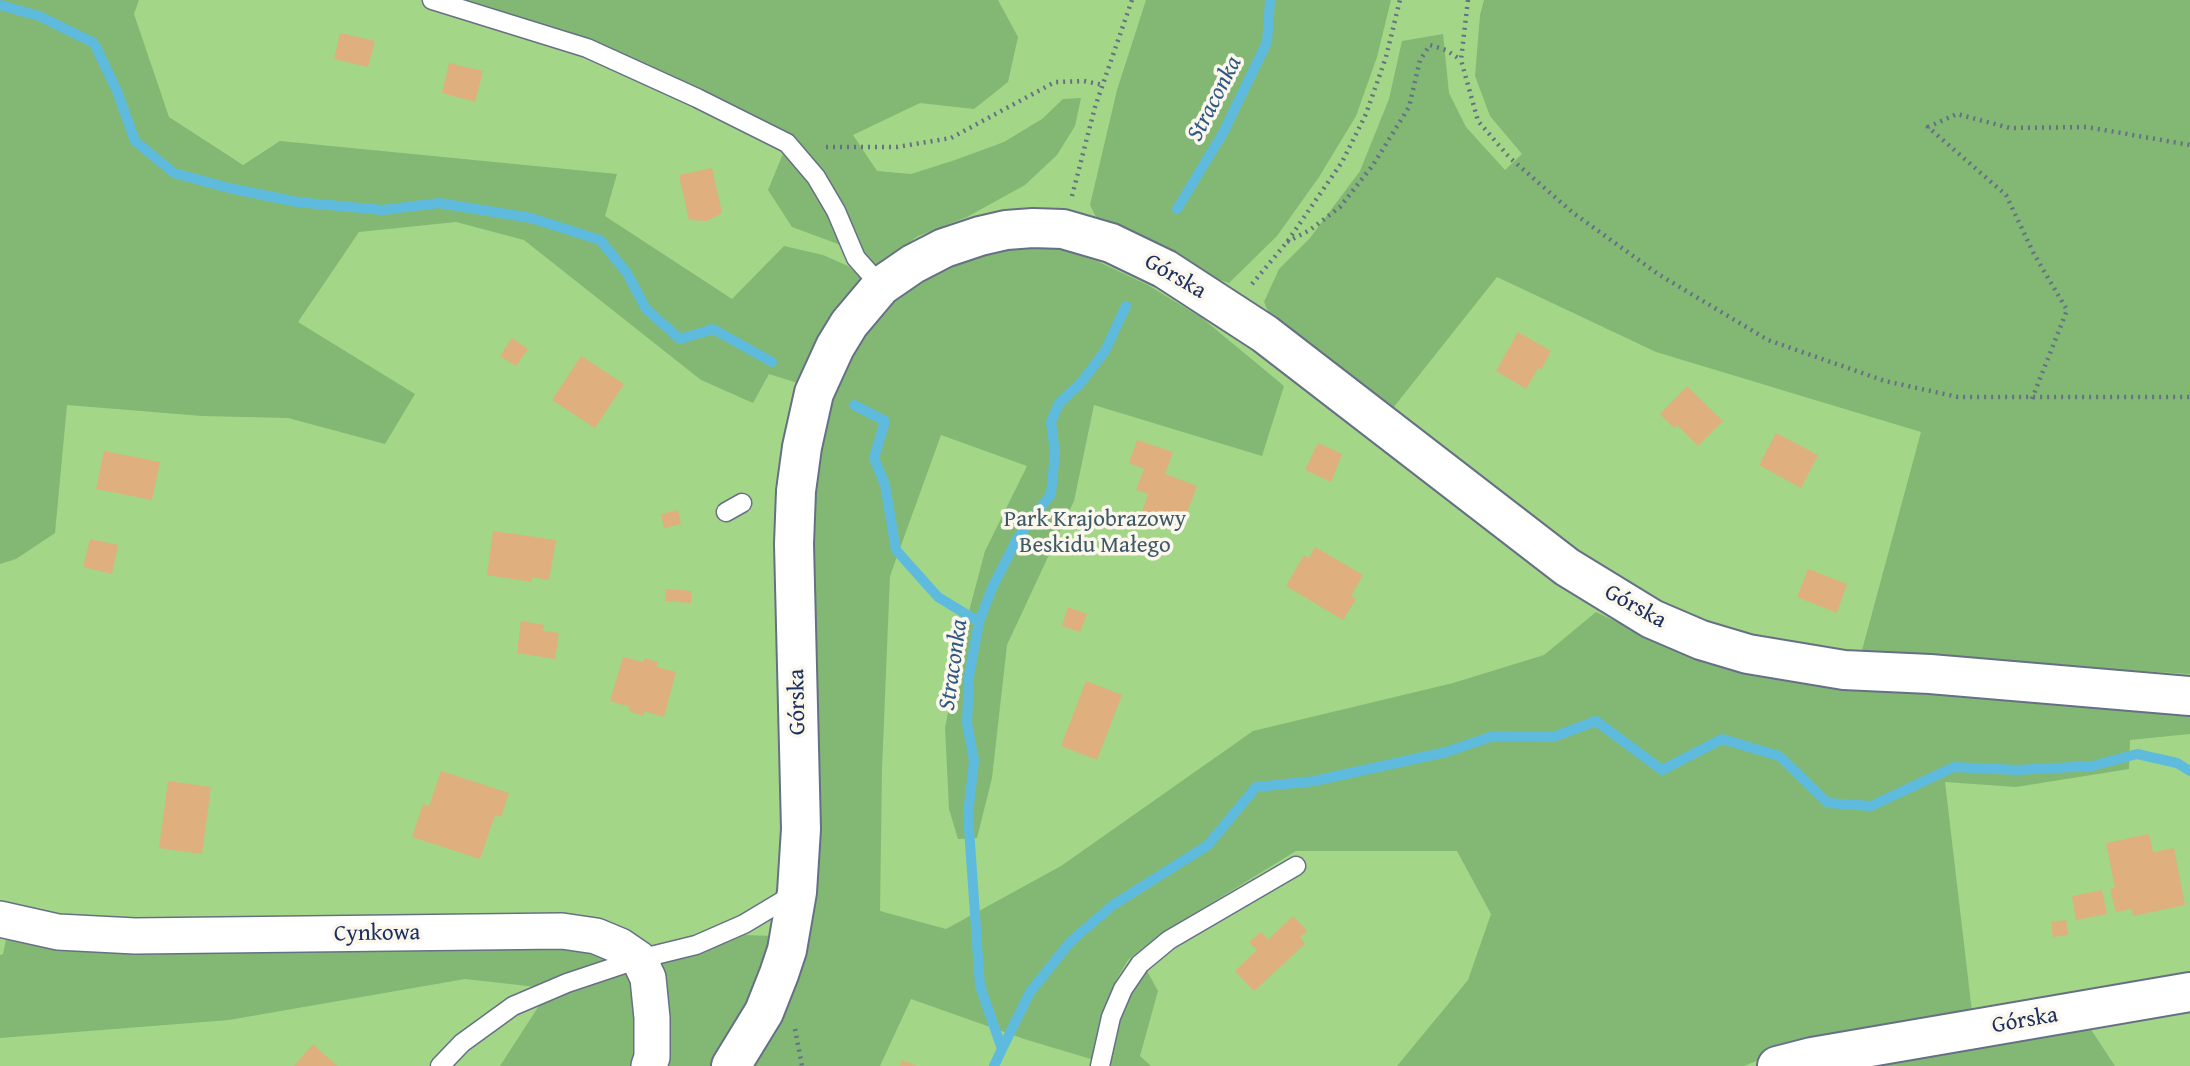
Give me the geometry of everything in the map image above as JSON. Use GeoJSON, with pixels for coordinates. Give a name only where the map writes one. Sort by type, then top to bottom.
{"type":"FeatureCollection","features":[{"type":"Feature","properties":{"kind":"street","name":"Górska"},"geometry":{"type":"LineString","coordinates":[[731,1066],[764,1012],[779,974],[787,950],[797,892],[801,829],[794,544],[796,491],[807,417],[823,370],[849,324],[881,286],[912,264],[944,248],[980,236],[1020,229],[1063,229],[1090,236],[1138,255],[1193,285],[1265,334],[1567,567],[1652,620],[1701,640],[1748,654],[1844,670],[1930,674],[2190,696]]}},
{"type":"Feature","properties":{"kind":"street","name":"Cynkowa"},"geometry":{"type":"LineString","coordinates":[[0,919],[58,932],[135,936],[562,932],[596,936],[620,946],[639,959]]}},
{"type":"Feature","properties":{"kind":"street"},"geometry":{"type":"LineString","coordinates":[[639,959],[648,978],[651,1005],[652,1057],[649,1066]]}},
{"type":"Feature","properties":{"kind":"street","name":"Górska"},"geometry":{"type":"LineString","coordinates":[[1777,1066],[1812,1057],[2190,992]]}},
{"type":"Feature","properties":{"kind":"lane"},"geometry":{"type":"LineString","coordinates":[[432,0],[587,48],[698,98],[787,143],[816,177],[836,211],[856,258],[881,286]]}},
{"type":"Feature","properties":{"kind":"lane"},"geometry":{"type":"LineString","coordinates":[[1100,1066],[1111,1017],[1123,989],[1140,964],[1169,940],[1296,866]]}},
{"type":"Feature","properties":{"kind":"lane"},"geometry":{"type":"LineString","coordinates":[[440,1066],[462,1043],[513,1006],[567,983],[639,959],[696,946],[744,924],[797,892]]}},
{"type":"Feature","properties":{"kind":"path"},"geometry":{"type":"LineString","coordinates":[[1063,229],[1095,107],[1132,0]]}},
{"type":"Feature","properties":{"kind":"path"},"geometry":{"type":"LineString","coordinates":[[1231,311],[1287,242],[1342,162],[1366,114],[1386,57],[1400,0]]}},
{"type":"Feature","properties":{"kind":"path"},"geometry":{"type":"LineString","coordinates":[[1468,0],[1461,60],[1478,121],[1509,157],[1572,212],[1658,275],[1768,340],[1885,381],[1958,397],[2190,397]]}},
{"type":"Feature","properties":{"kind":"path"},"geometry":{"type":"LineString","coordinates":[[1287,242],[1310,230],[1340,207],[1373,165],[1409,107],[1420,60],[1430,45],[1446,50],[1461,60]]}},
{"type":"Feature","properties":{"kind":"path"},"geometry":{"type":"LineString","coordinates":[[787,143],[839,149],[897,147],[951,138],[1055,82],[1084,81],[1103,85]]}},
{"type":"Feature","properties":{"kind":"path"},"geometry":{"type":"LineString","coordinates":[[2032,399],[2067,310],[2034,254],[2006,195],[1928,127],[1957,114],[2010,128],[2087,127],[2190,145]]}},
{"type":"Feature","properties":{"kind":"green space","name":"Park Krajobrazowy Beskidu Małego"},"geometry":{"type":"Polygon","coordinates":[[[0,0],[2190,0],[2190,1066],[0,1066],[0,0]]]}},
{"type":"Feature","properties":{"kind":"green space"},"geometry":{"type":"Polygon","coordinates":[[[0,0],[139,0],[134,14],[169,117],[243,165],[280,141],[617,174],[605,216],[732,299],[784,246],[823,255],[848,266],[864,280],[801,384],[769,374],[753,403],[701,380],[524,240],[456,222],[359,232],[298,322],[415,394],[385,444],[288,418],[202,416],[67,405],[55,533],[16,559],[0,564],[0,0]]]}},
{"type":"Feature","properties":{"kind":"green space"},"geometry":{"type":"Polygon","coordinates":[[[464,0],[998,0],[1018,37],[1008,82],[974,109],[920,103],[853,135],[877,171],[911,174],[955,160],[1004,142],[1042,119],[1063,99],[1081,98],[1075,126],[1057,155],[1025,185],[967,217],[918,236],[874,267],[859,250],[822,171],[700,91],[586,39],[464,0]]]}},
{"type":"Feature","properties":{"kind":"green space"},"geometry":{"type":"Polygon","coordinates":[[[1146,0],[1391,0],[1377,57],[1356,116],[1319,177],[1277,236],[1229,283],[1211,277],[1098,221],[1090,205],[1117,90],[1146,0]]]}},
{"type":"Feature","properties":{"kind":"green space"},"geometry":{"type":"Polygon","coordinates":[[[1484,0],[2190,0],[2190,674],[1861,654],[1921,432],[1656,352],[1497,277],[1393,408],[1271,318],[1264,302],[1279,269],[1310,238],[1360,171],[1389,99],[1402,41],[1443,34],[1449,93],[1466,127],[1505,170],[1522,154],[1490,116],[1475,76],[1480,15],[1484,0]]]}},
{"type":"Feature","properties":{"kind":"green space"},"geometry":{"type":"Polygon","coordinates":[[[785,149],[811,180],[846,247],[792,227],[768,190],[785,149]]]}},
{"type":"Feature","properties":{"kind":"green space"},"geometry":{"type":"Polygon","coordinates":[[[1020,246],[1056,248],[1097,261],[1148,285],[1202,318],[1284,386],[1262,456],[1094,405],[1074,501],[1007,645],[992,778],[977,838],[958,839],[949,809],[945,728],[964,630],[985,551],[1027,466],[941,435],[890,576],[882,769],[880,911],[946,929],[1061,866],[1253,731],[1453,683],[1544,655],[1596,612],[1648,637],[2190,714],[2190,734],[2130,740],[2129,769],[2016,787],[1945,782],[1972,1012],[1769,1056],[1744,1066],[1397,1066],[1468,980],[1491,914],[1457,851],[1296,851],[1161,934],[1128,960],[1116,980],[1103,1012],[1094,1060],[1024,1039],[911,999],[880,1066],[749,1066],[775,1023],[820,411],[880,304],[942,265],[1020,246]]]}},
{"type":"Feature","properties":{"kind":"green space"},"geometry":{"type":"Polygon","coordinates":[[[8,929],[565,937],[627,956],[536,987],[465,979],[229,1020],[0,1038],[0,955],[3,954],[8,929]]]}},
{"type":"Feature","properties":{"kind":"green space"},"geometry":{"type":"Polygon","coordinates":[[[745,935],[774,936],[760,981],[714,1066],[657,1066],[655,965],[695,956],[745,935]]]}},
{"type":"Feature","properties":{"kind":"green space"},"geometry":{"type":"Polygon","coordinates":[[[635,968],[642,1066],[500,1066],[542,1001],[635,968]]]}},
{"type":"Feature","properties":{"kind":"green space"},"geometry":{"type":"Polygon","coordinates":[[[1146,969],[1158,991],[1140,1056],[1151,1066],[1108,1066],[1116,1019],[1127,992],[1146,969]]]}},
{"type":"Feature","properties":{"kind":"green space"},"geometry":{"type":"Polygon","coordinates":[[[2088,1025],[2115,1066],[1825,1066],[2088,1025]]]}},
{"type":"Feature","properties":{"kind":"building"},"geometry":{"type":"Polygon","coordinates":[[[340,33],[375,41],[368,67],[334,59],[340,33]]]}},
{"type":"Feature","properties":{"kind":"building"},"geometry":{"type":"Polygon","coordinates":[[[449,63],[483,71],[475,102],[442,93],[449,63]]]}},
{"type":"Feature","properties":{"kind":"building"},"geometry":{"type":"Polygon","coordinates":[[[712,168],[722,213],[707,221],[689,220],[679,175],[712,168]]]}},
{"type":"Feature","properties":{"kind":"building"},"geometry":{"type":"Polygon","coordinates":[[[1518,332],[1551,351],[1526,389],[1496,371],[1518,332]]]}},
{"type":"Feature","properties":{"kind":"building"},"geometry":{"type":"Polygon","coordinates":[[[512,338],[528,349],[516,366],[500,356],[512,338]]]}},
{"type":"Feature","properties":{"kind":"building"},"geometry":{"type":"Polygon","coordinates":[[[581,356],[624,384],[595,428],[552,400],[581,356]]]}},
{"type":"Feature","properties":{"kind":"building"},"geometry":{"type":"Polygon","coordinates":[[[1687,386],[1723,421],[1698,446],[1677,425],[1674,428],[1660,414],[1687,386]]]}},
{"type":"Feature","properties":{"kind":"building"},"geometry":{"type":"Polygon","coordinates":[[[1776,433],[1818,455],[1801,488],[1759,465],[1776,433]]]}},
{"type":"Feature","properties":{"kind":"building"},"geometry":{"type":"Polygon","coordinates":[[[1137,440],[1173,452],[1165,474],[1197,486],[1181,529],[1141,515],[1148,494],[1136,490],[1144,469],[1129,463],[1137,440]]]}},
{"type":"Feature","properties":{"kind":"building"},"geometry":{"type":"Polygon","coordinates":[[[1318,443],[1342,454],[1331,482],[1305,470],[1318,443]]]}},
{"type":"Feature","properties":{"kind":"building"},"geometry":{"type":"Polygon","coordinates":[[[104,451],[160,462],[152,500],[96,489],[104,451]]]}},
{"type":"Feature","properties":{"kind":"building"},"geometry":{"type":"Polygon","coordinates":[[[678,510],[681,524],[664,528],[661,514],[678,510]]]}},
{"type":"Feature","properties":{"kind":"building"},"geometry":{"type":"Polygon","coordinates":[[[493,531],[556,540],[549,580],[532,577],[532,582],[487,575],[493,531]]]}},
{"type":"Feature","properties":{"kind":"building"},"geometry":{"type":"Polygon","coordinates":[[[90,539],[118,545],[112,574],[83,567],[90,539]]]}},
{"type":"Feature","properties":{"kind":"building"},"geometry":{"type":"Polygon","coordinates":[[[1315,547],[1363,575],[1351,596],[1356,599],[1343,620],[1286,586],[1304,555],[1309,558],[1315,547]]]}},
{"type":"Feature","properties":{"kind":"building"},"geometry":{"type":"Polygon","coordinates":[[[1808,569],[1847,584],[1837,613],[1797,597],[1808,569]]]}},
{"type":"Feature","properties":{"kind":"building"},"geometry":{"type":"Polygon","coordinates":[[[666,589],[692,591],[691,603],[665,601],[666,589]]]}},
{"type":"Feature","properties":{"kind":"building"},"geometry":{"type":"Polygon","coordinates":[[[1068,607],[1087,614],[1080,632],[1062,626],[1068,607]]]}},
{"type":"Feature","properties":{"kind":"building"},"geometry":{"type":"Polygon","coordinates":[[[521,621],[544,625],[543,631],[559,633],[555,659],[517,653],[521,621]]]}},
{"type":"Feature","properties":{"kind":"building"},"geometry":{"type":"Polygon","coordinates":[[[623,657],[643,662],[645,658],[658,662],[657,667],[676,672],[664,717],[644,711],[643,716],[629,711],[630,707],[610,701],[623,657]]]}},
{"type":"Feature","properties":{"kind":"building"},"geometry":{"type":"Polygon","coordinates":[[[1086,681],[1122,695],[1097,760],[1061,746],[1086,681]]]}},
{"type":"Feature","properties":{"kind":"building"},"geometry":{"type":"Polygon","coordinates":[[[441,771],[509,793],[501,817],[495,815],[480,859],[412,837],[423,804],[429,806],[441,771]]]}},
{"type":"Feature","properties":{"kind":"building"},"geometry":{"type":"Polygon","coordinates":[[[168,781],[211,787],[202,854],[159,848],[168,781]]]}},
{"type":"Feature","properties":{"kind":"building"},"geometry":{"type":"Polygon","coordinates":[[[2149,834],[2153,852],[2174,848],[2185,905],[2133,916],[2132,909],[2116,912],[2110,889],[2115,888],[2106,843],[2149,834]]]}},
{"type":"Feature","properties":{"kind":"building"},"geometry":{"type":"Polygon","coordinates":[[[2102,890],[2107,914],[2076,920],[2072,896],[2102,890]]]}},
{"type":"Feature","properties":{"kind":"building"},"geometry":{"type":"Polygon","coordinates":[[[1293,916],[1307,931],[1300,937],[1305,944],[1254,991],[1235,971],[1257,950],[1249,942],[1261,932],[1268,940],[1293,916]]]}},
{"type":"Feature","properties":{"kind":"building"},"geometry":{"type":"Polygon","coordinates":[[[2066,920],[2068,935],[2053,937],[2051,922],[2066,920]]]}},
{"type":"Feature","properties":{"kind":"building"},"geometry":{"type":"Polygon","coordinates":[[[313,1044],[337,1066],[294,1066],[313,1044]]]}},
{"type":"Feature","properties":{"kind":"building"},"geometry":{"type":"Polygon","coordinates":[[[902,1060],[917,1066],[900,1066],[902,1060]]]}},
{"type":"Feature","properties":{"kind":"waterway","name":"Straconka"},"geometry":{"type":"LineString","coordinates":[[1177,209],[1223,133],[1267,42],[1270,0]]}},
{"type":"Feature","properties":{"kind":"waterway"},"geometry":{"type":"LineString","coordinates":[[0,5],[39,16],[94,43],[117,91],[135,141],[174,173],[297,202],[383,210],[439,203],[531,218],[600,240],[627,273],[646,309],[680,339],[713,329],[772,362]]}},
{"type":"Feature","properties":{"kind":"waterway","name":"Straconka"},"geometry":{"type":"LineString","coordinates":[[994,1066],[1002,1049],[980,986],[968,814],[974,761],[967,723],[969,676],[979,622],[992,588],[1017,539],[1051,494],[1055,453],[1051,422],[1059,403],[1080,384],[1105,351],[1126,306]]}},
{"type":"Feature","properties":{"kind":"waterway"},"geometry":{"type":"LineString","coordinates":[[854,405],[885,421],[874,458],[885,485],[896,550],[938,597],[979,622]]}},
{"type":"Feature","properties":{"kind":"waterway"},"geometry":{"type":"LineString","coordinates":[[1002,1049],[1030,992],[1071,941],[1113,905],[1208,845],[1256,787],[1314,781],[1446,752],[1493,736],[1553,737],[1596,721],[1662,770],[1722,739],[1779,756],[1828,803],[1871,806],[1954,767],[2017,770],[2092,766],[2137,754],[2177,763],[2190,771]]}}]}
